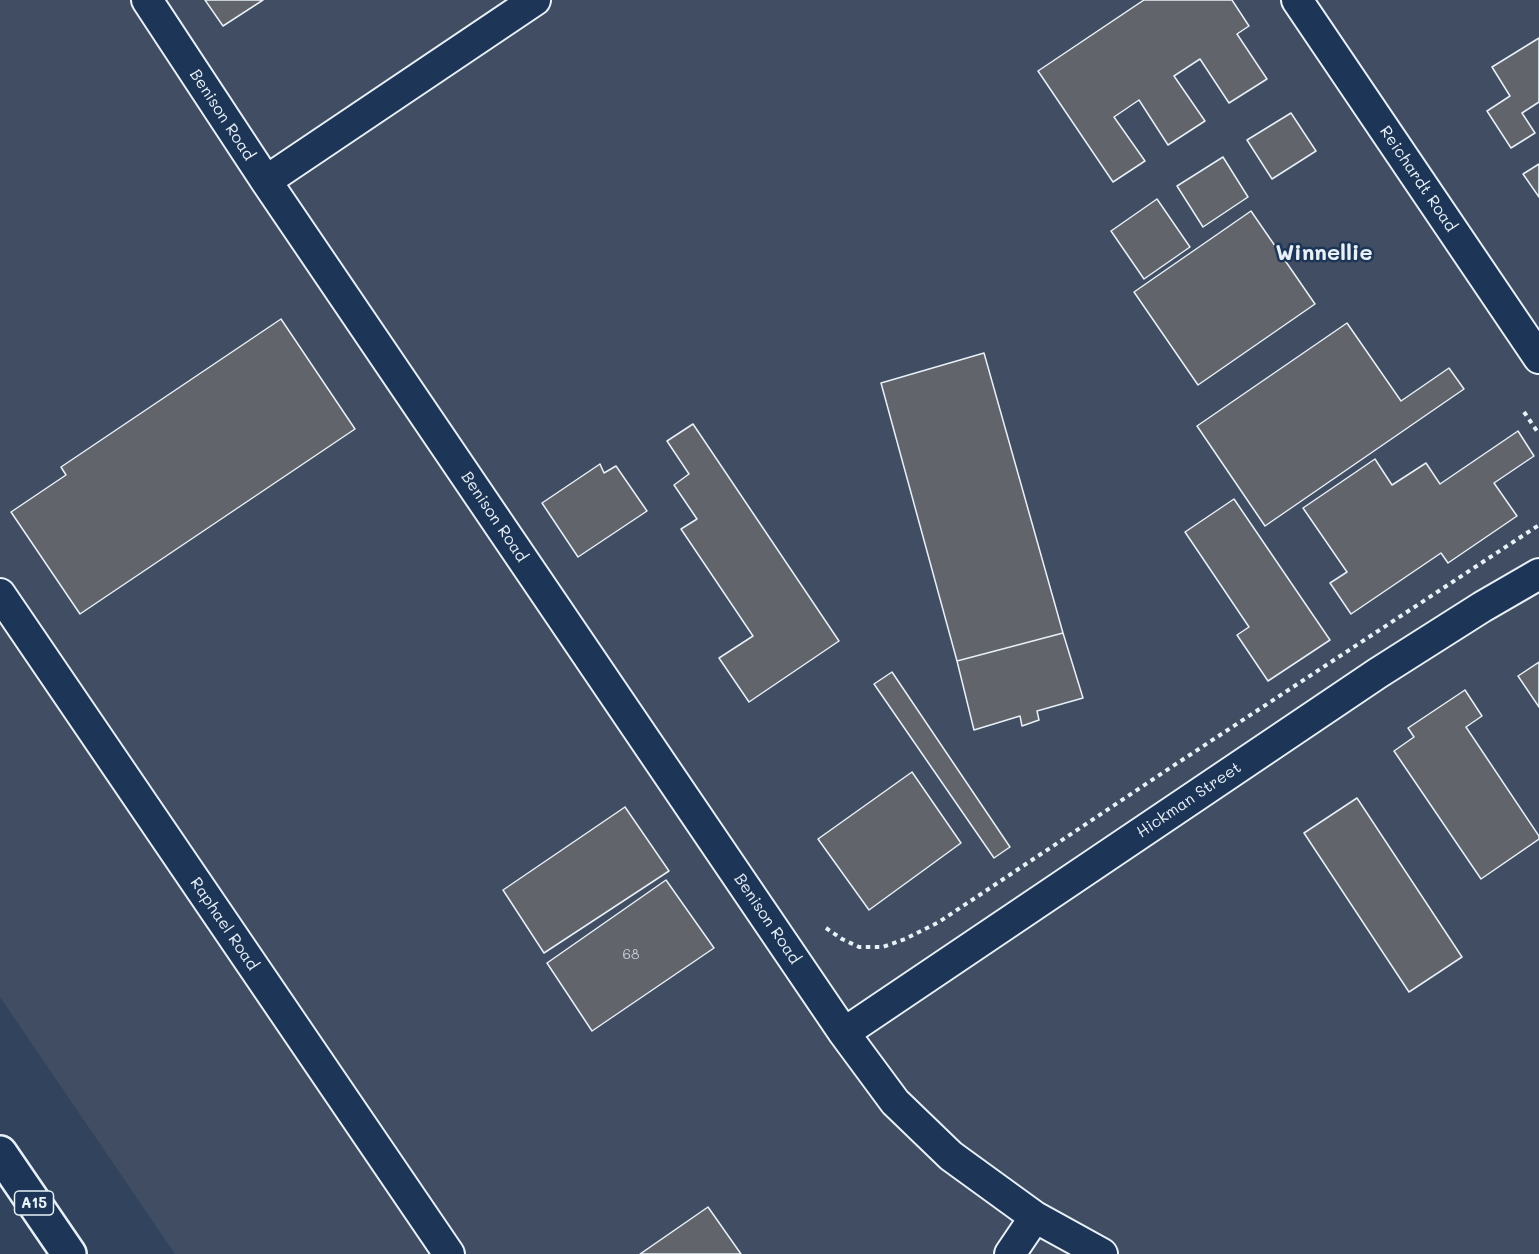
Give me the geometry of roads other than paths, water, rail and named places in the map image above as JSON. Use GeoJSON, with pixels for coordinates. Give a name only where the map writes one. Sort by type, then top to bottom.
{"type":"FeatureCollection","features":[{"type":"Feature","properties":{"kind":"main road","name":"A15"},"geometry":{"type":"LineString","coordinates":[[0,1153],[69,1254]]}},
{"type":"Feature","properties":{"kind":"street","name":"Benison Road"},"geometry":{"type":"LineString","coordinates":[[147,0],[266,181],[844,1033],[895,1102],[951,1156],[1035,1217],[1102,1254]]}},
{"type":"Feature","properties":{"kind":"street"},"geometry":{"type":"LineString","coordinates":[[266,181],[535,0]]}},
{"type":"Feature","properties":{"kind":"street","name":"Reichardt Road"},"geometry":{"type":"LineString","coordinates":[[1297,0],[1539,358]]}},
{"type":"Feature","properties":{"kind":"street","name":"Hickman Street"},"geometry":{"type":"LineString","coordinates":[[844,1033],[1378,673],[1539,574]]}},
{"type":"Feature","properties":{"kind":"street","name":"Raphael Road"},"geometry":{"type":"LineString","coordinates":[[0,594],[449,1254]]}},
{"type":"Feature","properties":{"kind":"street"},"geometry":{"type":"LineString","coordinates":[[1010,1254],[1035,1217]]}},
{"type":"Feature","properties":{"kind":"district","name":"Winnellie"},"geometry":{"type":"Point","coordinates":[1324,253]}}]}
